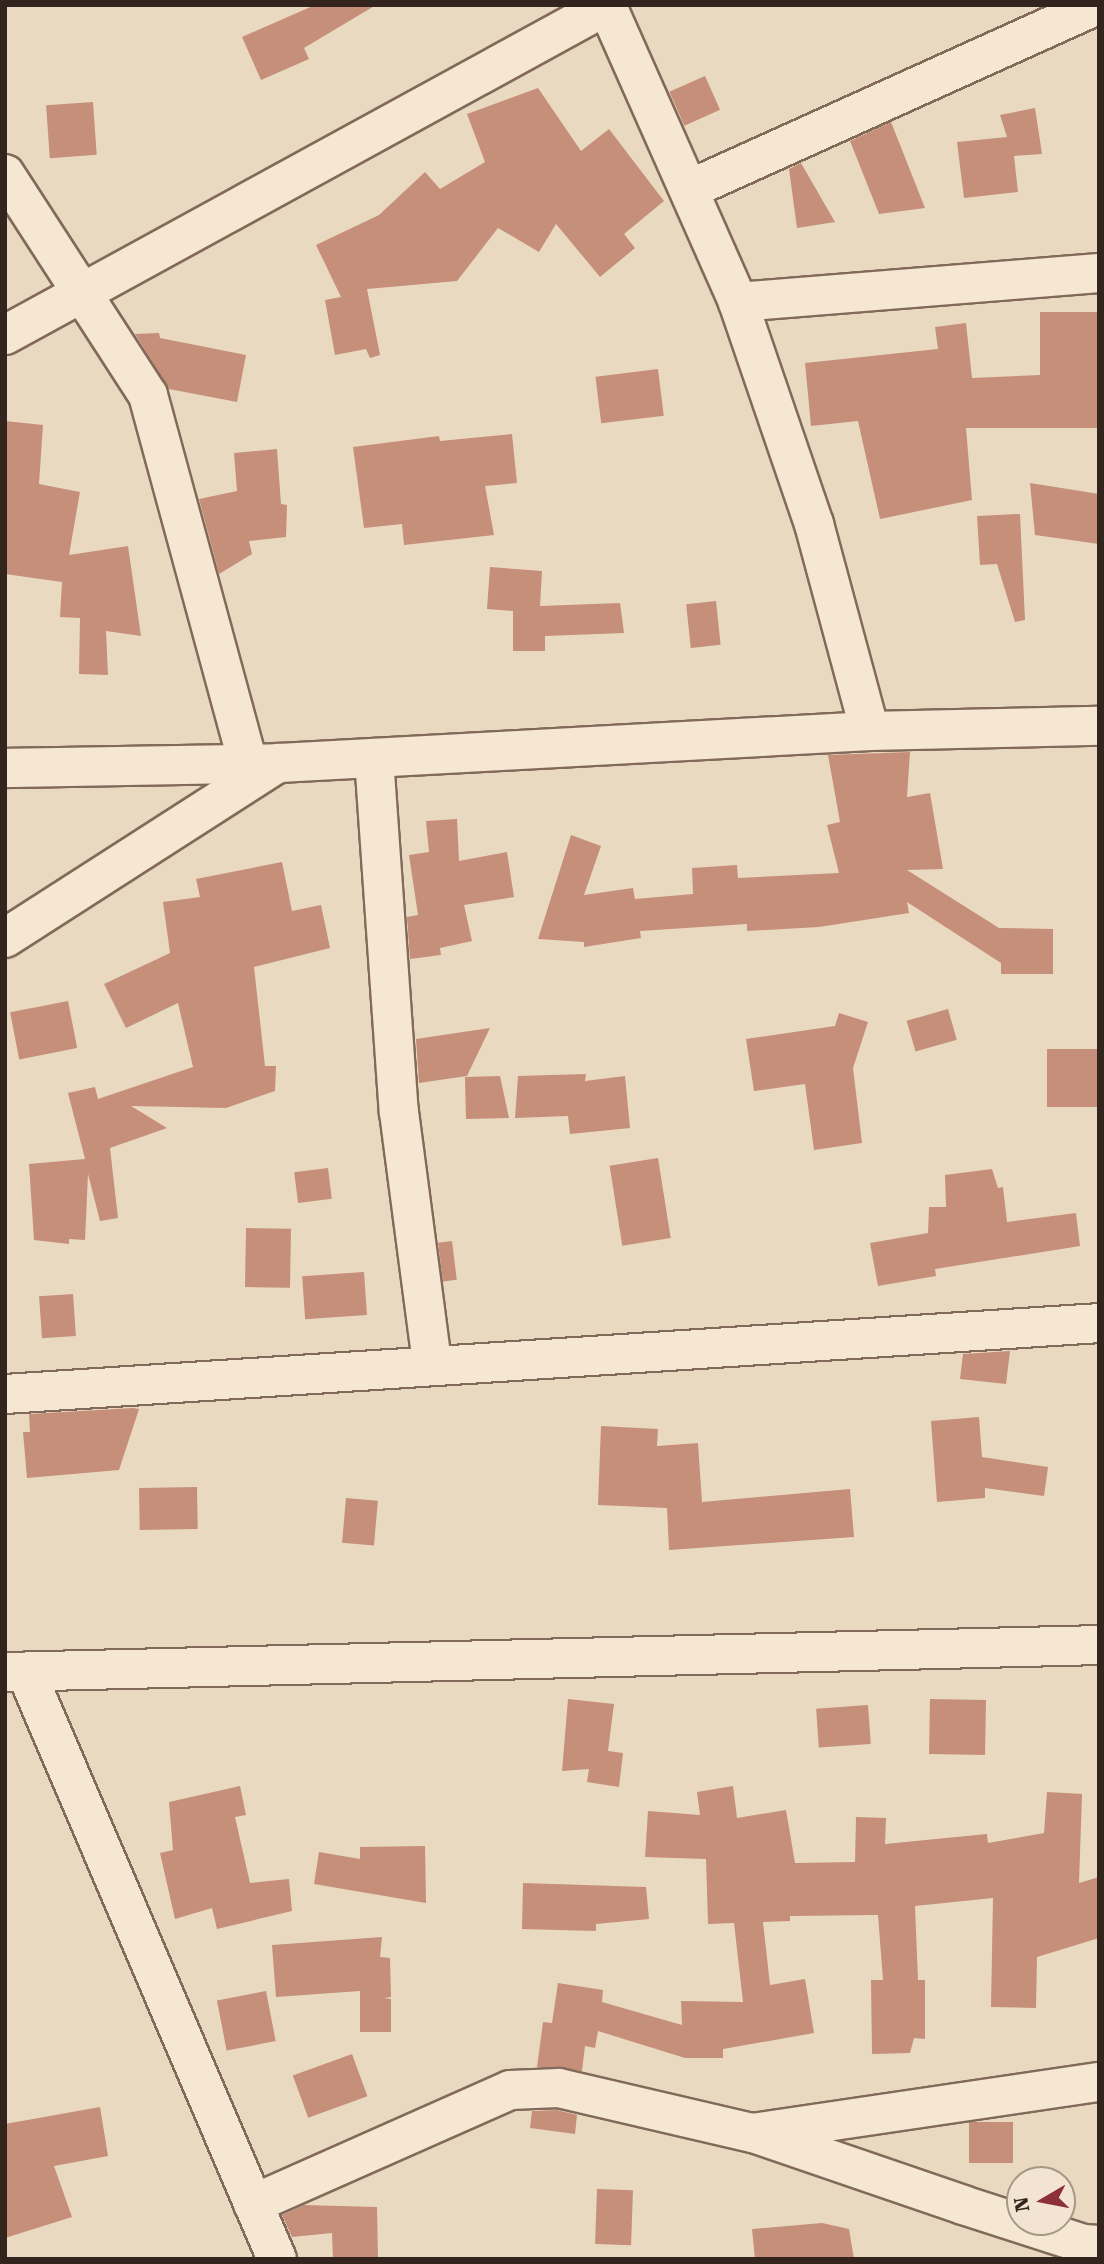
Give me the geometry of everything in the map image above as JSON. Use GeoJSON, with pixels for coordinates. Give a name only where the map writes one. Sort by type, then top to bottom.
{"type":"FeatureCollection","features":[{"type":"Feature","properties":{"kind":"street"},"geometry":{"type":"LineString","coordinates":[[690,189],[1098,5]]}},
{"type":"Feature","properties":{"kind":"street"},"geometry":{"type":"LineString","coordinates":[[5,335],[608,6],[738,302],[814,524],[870,731]]}},
{"type":"Feature","properties":{"kind":"street"},"geometry":{"type":"LineString","coordinates":[[5,174],[148,396],[263,763]]}},
{"type":"Feature","properties":{"kind":"street"},"geometry":{"type":"LineString","coordinates":[[738,302],[1099,273]]}},
{"type":"Feature","properties":{"kind":"street"},"geometry":{"type":"LineString","coordinates":[[5,768],[263,763],[870,731],[1099,726]]}},
{"type":"Feature","properties":{"kind":"street"},"geometry":{"type":"LineString","coordinates":[[374,758],[399,1112],[432,1364]]}},
{"type":"Feature","properties":{"kind":"street"},"geometry":{"type":"LineString","coordinates":[[5,938],[263,763]]}},
{"type":"Feature","properties":{"kind":"street"},"geometry":{"type":"LineString","coordinates":[[5,1394],[432,1364],[1099,1323]]}},
{"type":"Feature","properties":{"kind":"street"},"geometry":{"type":"LineString","coordinates":[[277,2259],[15,1672],[1099,1645]]}},
{"type":"Feature","properties":{"kind":"street"},"geometry":{"type":"LineString","coordinates":[[753,2133],[1099,2082]]}},
{"type":"Feature","properties":{"kind":"street"},"geometry":{"type":"LineString","coordinates":[[253,2204],[510,2090],[559,2088],[753,2133],[1089,2249]]}},
{"type":"Feature","properties":{"kind":"building"},"geometry":{"type":"Polygon","coordinates":[[[315,5],[376,5],[304,48],[309,59],[261,80],[242,37],[315,5]]]}},
{"type":"Feature","properties":{"kind":"building"},"geometry":{"type":"Polygon","coordinates":[[[705,76],[720,110],[684,126],[669,92],[705,76]]]}},
{"type":"Feature","properties":{"kind":"building"},"geometry":{"type":"Polygon","coordinates":[[[538,88],[581,151],[609,129],[664,201],[624,234],[635,248],[600,277],[556,224],[539,252],[498,228],[457,281],[367,289],[380,355],[370,358],[366,349],[335,355],[325,300],[341,297],[316,245],[379,215],[425,172],[440,189],[485,162],[467,114],[538,88]]]}},
{"type":"Feature","properties":{"kind":"building"},"geometry":{"type":"Polygon","coordinates":[[[93,102],[97,155],[50,158],[46,105],[93,102]]]}},
{"type":"Feature","properties":{"kind":"building"},"geometry":{"type":"Polygon","coordinates":[[[1035,108],[1042,154],[1014,156],[1018,192],[964,198],[957,142],[1007,137],[1000,115],[1035,108]]]}},
{"type":"Feature","properties":{"kind":"building"},"geometry":{"type":"Polygon","coordinates":[[[891,122],[925,208],[879,214],[850,141],[891,122]]]}},
{"type":"Feature","properties":{"kind":"building"},"geometry":{"type":"Polygon","coordinates":[[[801,163],[835,222],[797,228],[789,169],[801,163]]]}},
{"type":"Feature","properties":{"kind":"building"},"geometry":{"type":"Polygon","coordinates":[[[1040,312],[1099,312],[1099,428],[966,428],[972,500],[880,519],[858,421],[811,426],[805,363],[938,349],[935,327],[966,323],[972,378],[1040,375],[1040,312]]]}},
{"type":"Feature","properties":{"kind":"building"},"geometry":{"type":"Polygon","coordinates":[[[159,333],[160,338],[246,355],[237,402],[169,389],[135,334],[159,333]]]}},
{"type":"Feature","properties":{"kind":"building"},"geometry":{"type":"Polygon","coordinates":[[[658,369],[664,416],[601,423],[595,377],[658,369]]]}},
{"type":"Feature","properties":{"kind":"building"},"geometry":{"type":"Polygon","coordinates":[[[5,421],[43,425],[39,484],[80,492],[69,555],[128,546],[141,636],[106,631],[108,675],[79,674],[80,618],[60,617],[62,582],[5,574],[5,421]]]}},
{"type":"Feature","properties":{"kind":"building"},"geometry":{"type":"Polygon","coordinates":[[[512,434],[517,483],[485,486],[494,535],[404,545],[402,524],[364,528],[353,447],[439,436],[440,441],[512,434]]]}},
{"type":"Feature","properties":{"kind":"building"},"geometry":{"type":"Polygon","coordinates":[[[277,449],[281,504],[287,505],[286,537],[249,541],[252,554],[219,574],[199,499],[237,491],[234,453],[277,449]]]}},
{"type":"Feature","properties":{"kind":"building"},"geometry":{"type":"Polygon","coordinates":[[[1030,483],[1099,494],[1099,544],[1035,535],[1030,483]]]}},
{"type":"Feature","properties":{"kind":"building"},"geometry":{"type":"Polygon","coordinates":[[[1020,514],[1025,620],[1015,622],[997,564],[980,565],[977,516],[1020,514]]]}},
{"type":"Feature","properties":{"kind":"building"},"geometry":{"type":"Polygon","coordinates":[[[490,567],[542,571],[540,606],[620,603],[624,633],[545,636],[545,651],[513,651],[513,611],[487,609],[490,567]]]}},
{"type":"Feature","properties":{"kind":"building"},"geometry":{"type":"Polygon","coordinates":[[[716,601],[721,645],[691,648],[686,604],[716,601]]]}},
{"type":"Feature","properties":{"kind":"building"},"geometry":{"type":"Polygon","coordinates":[[[910,752],[907,797],[930,793],[943,869],[907,870],[999,928],[1053,929],[1053,974],[1001,974],[1001,963],[907,902],[909,913],[819,927],[747,931],[747,924],[640,931],[641,938],[584,947],[584,942],[538,939],[571,835],[601,846],[584,895],[633,888],[635,899],[693,894],[692,868],[737,865],[738,878],[839,873],[827,825],[840,822],[828,755],[910,752]]]}},
{"type":"Feature","properties":{"kind":"building"},"geometry":{"type":"Polygon","coordinates":[[[457,819],[459,861],[507,852],[514,897],[464,905],[472,941],[440,948],[441,955],[410,959],[407,917],[418,915],[409,855],[429,852],[426,821],[457,819]]]}},
{"type":"Feature","properties":{"kind":"building"},"geometry":{"type":"Polygon","coordinates":[[[282,862],[292,911],[321,905],[330,948],[254,967],[265,1066],[276,1066],[275,1091],[226,1108],[131,1106],[167,1128],[110,1148],[118,1218],[100,1221],[88,1174],[85,1240],[69,1239],[69,1244],[34,1240],[29,1164],[85,1159],[68,1093],[95,1087],[98,1099],[193,1067],[178,1003],[126,1028],[104,984],[170,953],[163,902],[200,897],[196,879],[282,862]]]}},
{"type":"Feature","properties":{"kind":"building"},"geometry":{"type":"Polygon","coordinates":[[[68,1001],[77,1048],[19,1059],[10,1012],[68,1001]]]}},
{"type":"Feature","properties":{"kind":"building"},"geometry":{"type":"Polygon","coordinates":[[[948,1009],[957,1040],[915,1052],[907,1021],[948,1009]]]}},
{"type":"Feature","properties":{"kind":"building"},"geometry":{"type":"Polygon","coordinates":[[[839,1013],[868,1022],[853,1068],[862,1143],[814,1150],[805,1084],[754,1091],[746,1039],[835,1026],[839,1013]]]}},
{"type":"Feature","properties":{"kind":"building"},"geometry":{"type":"Polygon","coordinates":[[[490,1028],[467,1076],[419,1083],[416,1039],[490,1028]]]}},
{"type":"Feature","properties":{"kind":"building"},"geometry":{"type":"Polygon","coordinates":[[[1047,1049],[1099,1049],[1099,1107],[1047,1107],[1047,1049]]]}},
{"type":"Feature","properties":{"kind":"building"},"geometry":{"type":"Polygon","coordinates":[[[586,1074],[585,1081],[625,1076],[630,1128],[570,1134],[568,1116],[515,1118],[518,1076],[586,1074]]]}},
{"type":"Feature","properties":{"kind":"building"},"geometry":{"type":"Polygon","coordinates":[[[500,1076],[509,1118],[466,1119],[465,1077],[500,1076]]]}},
{"type":"Feature","properties":{"kind":"building"},"geometry":{"type":"Polygon","coordinates":[[[658,1158],[671,1238],[622,1246],[610,1166],[658,1158]]]}},
{"type":"Feature","properties":{"kind":"building"},"geometry":{"type":"Polygon","coordinates":[[[328,1168],[332,1199],[298,1203],[294,1172],[328,1168]]]}},
{"type":"Feature","properties":{"kind":"building"},"geometry":{"type":"Polygon","coordinates":[[[992,1169],[998,1188],[1003,1187],[1007,1222],[1076,1213],[1080,1246],[935,1269],[936,1276],[878,1286],[870,1243],[928,1233],[929,1207],[946,1207],[945,1175],[992,1169]]]}},
{"type":"Feature","properties":{"kind":"building"},"geometry":{"type":"Polygon","coordinates":[[[246,1228],[291,1229],[290,1288],[245,1287],[246,1228]]]}},
{"type":"Feature","properties":{"kind":"building"},"geometry":{"type":"Polygon","coordinates":[[[452,1241],[457,1280],[443,1281],[438,1243],[452,1241]]]}},
{"type":"Feature","properties":{"kind":"building"},"geometry":{"type":"Polygon","coordinates":[[[364,1272],[367,1315],[305,1319],[302,1276],[364,1272]]]}},
{"type":"Feature","properties":{"kind":"building"},"geometry":{"type":"Polygon","coordinates":[[[73,1294],[76,1336],[42,1338],[39,1296],[73,1294]]]}},
{"type":"Feature","properties":{"kind":"building"},"geometry":{"type":"Polygon","coordinates":[[[1010,1351],[1006,1384],[960,1379],[963,1354],[1010,1351]]]}},
{"type":"Feature","properties":{"kind":"building"},"geometry":{"type":"Polygon","coordinates":[[[139,1409],[119,1470],[27,1478],[23,1432],[30,1432],[29,1414],[139,1409]]]}},
{"type":"Feature","properties":{"kind":"building"},"geometry":{"type":"Polygon","coordinates":[[[979,1417],[982,1457],[1048,1467],[1044,1496],[985,1488],[985,1498],[937,1502],[931,1421],[979,1417]]]}},
{"type":"Feature","properties":{"kind":"building"},"geometry":{"type":"Polygon","coordinates":[[[601,1426],[658,1429],[657,1446],[698,1443],[702,1502],[850,1489],[854,1537],[669,1550],[667,1508],[598,1505],[601,1426]]]}},
{"type":"Feature","properties":{"kind":"building"},"geometry":{"type":"Polygon","coordinates":[[[197,1487],[198,1529],[140,1530],[139,1488],[197,1487]]]}},
{"type":"Feature","properties":{"kind":"building"},"geometry":{"type":"Polygon","coordinates":[[[346,1498],[378,1501],[374,1546],[342,1543],[346,1498]]]}},
{"type":"Feature","properties":{"kind":"building"},"geometry":{"type":"Polygon","coordinates":[[[568,1699],[614,1704],[608,1751],[623,1753],[619,1787],[587,1782],[589,1769],[562,1771],[568,1699]]]}},
{"type":"Feature","properties":{"kind":"building"},"geometry":{"type":"Polygon","coordinates":[[[930,1699],[986,1700],[985,1755],[929,1754],[930,1699]]]}},
{"type":"Feature","properties":{"kind":"building"},"geometry":{"type":"Polygon","coordinates":[[[868,1705],[871,1744],[819,1748],[816,1709],[868,1705]]]}},
{"type":"Feature","properties":{"kind":"building"},"geometry":{"type":"Polygon","coordinates":[[[240,1786],[246,1815],[235,1817],[250,1883],[289,1879],[292,1911],[217,1929],[212,1908],[175,1919],[160,1853],[173,1850],[169,1802],[240,1786]]]}},
{"type":"Feature","properties":{"kind":"building"},"geometry":{"type":"Polygon","coordinates":[[[733,1786],[737,1818],[786,1810],[795,1863],[855,1862],[856,1817],[886,1818],[885,1844],[987,1834],[988,1843],[1044,1833],[1047,1792],[1082,1794],[1079,1883],[1099,1877],[1099,1938],[1037,1957],[1036,2008],[991,2007],[993,1898],[915,1906],[918,1980],[925,1980],[925,2039],[914,2038],[910,2053],[872,2054],[871,1980],[883,1980],[878,1915],[790,1916],[790,1921],[763,1922],[770,1985],[805,1979],[814,2033],[723,2049],[723,2058],[685,2058],[598,2031],[595,2048],[585,2046],[582,2071],[537,2067],[543,2022],[552,2023],[558,1983],[603,1990],[602,2002],[682,2025],[681,2001],[743,2002],[734,1923],[708,1924],[706,1859],[645,1857],[648,1811],[700,1815],[697,1792],[733,1786]]]}},
{"type":"Feature","properties":{"kind":"building"},"geometry":{"type":"Polygon","coordinates":[[[425,1846],[426,1903],[314,1884],[319,1852],[360,1859],[360,1847],[425,1846]]]}},
{"type":"Feature","properties":{"kind":"building"},"geometry":{"type":"Polygon","coordinates":[[[523,1883],[646,1887],[649,1919],[596,1924],[596,1931],[522,1929],[523,1883]]]}},
{"type":"Feature","properties":{"kind":"building"},"geometry":{"type":"Polygon","coordinates":[[[382,1937],[380,1957],[390,1958],[391,1997],[384,1998],[391,1999],[391,2032],[360,2032],[360,1991],[276,1997],[272,1945],[382,1937]]]}},
{"type":"Feature","properties":{"kind":"building"},"geometry":{"type":"Polygon","coordinates":[[[266,1991],[276,2041],[227,2051],[217,2001],[266,1991]]]}},
{"type":"Feature","properties":{"kind":"building"},"geometry":{"type":"Polygon","coordinates":[[[352,2054],[367,2096],[308,2118],[293,2076],[352,2054]]]}},
{"type":"Feature","properties":{"kind":"building"},"geometry":{"type":"Polygon","coordinates":[[[100,2107],[108,2156],[54,2166],[72,2217],[5,2238],[5,2124],[100,2107]]]}},
{"type":"Feature","properties":{"kind":"building"},"geometry":{"type":"Polygon","coordinates":[[[557,2110],[577,2115],[575,2134],[530,2128],[532,2111],[557,2110]]]}},
{"type":"Feature","properties":{"kind":"building"},"geometry":{"type":"Polygon","coordinates":[[[969,2122],[1013,2122],[1013,2163],[969,2163],[969,2122]]]}},
{"type":"Feature","properties":{"kind":"building"},"geometry":{"type":"Polygon","coordinates":[[[597,2189],[633,2190],[631,2245],[595,2244],[597,2189]]]}},
{"type":"Feature","properties":{"kind":"building"},"geometry":{"type":"Polygon","coordinates":[[[304,2205],[377,2207],[378,2259],[333,2259],[332,2233],[292,2237],[282,2215],[304,2205]]]}},
{"type":"Feature","properties":{"kind":"building"},"geometry":{"type":"Polygon","coordinates":[[[822,2223],[849,2229],[854,2259],[755,2259],[752,2229],[822,2223]]]}}]}
